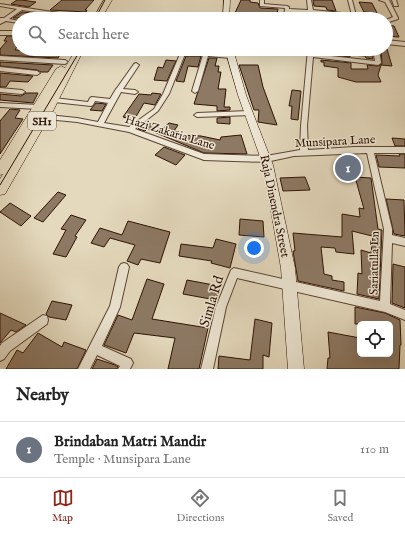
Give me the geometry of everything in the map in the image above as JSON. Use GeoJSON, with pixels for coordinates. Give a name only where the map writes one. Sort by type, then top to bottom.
{"type":"FeatureCollection","features":[{"type":"Feature","properties":{"kind":"main road"},"geometry":{"type":"LineString","coordinates":[[96,12],[101,0]]}},
{"type":"Feature","properties":{"kind":"main road"},"geometry":{"type":"LineString","coordinates":[[99,12],[108,0]]}},
{"type":"Feature","properties":{"kind":"main road"},"geometry":{"type":"LineString","coordinates":[[226,12],[227,0]]}},
{"type":"Feature","properties":{"kind":"main road","name":"SH1"},"geometry":{"type":"LineString","coordinates":[[0,190],[68,56]]}},
{"type":"Feature","properties":{"kind":"main road","name":"SH1"},"geometry":{"type":"LineString","coordinates":[[1,166],[39,113],[54,100],[76,56]]}},
{"type":"Feature","properties":{"kind":"main road","name":"Raja Dinendra Street"},"geometry":{"type":"LineString","coordinates":[[231,56],[249,113],[266,159],[288,268],[296,369]]}},
{"type":"Feature","properties":{"kind":"street"},"geometry":{"type":"LineString","coordinates":[[262,0],[262,5],[312,12],[309,0]]}},
{"type":"Feature","properties":{"kind":"street"},"geometry":{"type":"LineString","coordinates":[[287,12],[288,0]]}},
{"type":"Feature","properties":{"kind":"street"},"geometry":{"type":"LineString","coordinates":[[350,0],[353,12]]}},
{"type":"Feature","properties":{"kind":"street"},"geometry":{"type":"LineString","coordinates":[[381,0],[387,1],[393,12]]}},
{"type":"Feature","properties":{"kind":"street"},"geometry":{"type":"LineString","coordinates":[[394,0],[396,5]]}},
{"type":"Feature","properties":{"kind":"street"},"geometry":{"type":"LineString","coordinates":[[0,5],[43,12]]}},
{"type":"Feature","properties":{"kind":"street"},"geometry":{"type":"LineString","coordinates":[[15,12],[20,9]]}},
{"type":"Feature","properties":{"kind":"street"},"geometry":{"type":"LineString","coordinates":[[2,20],[12,14]]}},
{"type":"Feature","properties":{"kind":"street"},"geometry":{"type":"LineString","coordinates":[[2,20],[12,21]]}},
{"type":"Feature","properties":{"kind":"street"},"geometry":{"type":"LineString","coordinates":[[0,33],[12,33]]}},
{"type":"Feature","properties":{"kind":"street"},"geometry":{"type":"LineString","coordinates":[[393,43],[405,44]]}},
{"type":"Feature","properties":{"kind":"street"},"geometry":{"type":"LineString","coordinates":[[130,130],[156,110],[166,94],[181,56]]}},
{"type":"Feature","properties":{"kind":"street"},"geometry":{"type":"LineString","coordinates":[[195,91],[205,56]]}},
{"type":"Feature","properties":{"kind":"street"},"geometry":{"type":"LineString","coordinates":[[304,153],[304,126],[310,56]]}},
{"type":"Feature","properties":{"kind":"street"},"geometry":{"type":"LineString","coordinates":[[335,56],[378,63],[377,56]]}},
{"type":"Feature","properties":{"kind":"street"},"geometry":{"type":"LineString","coordinates":[[0,58],[65,62]]}},
{"type":"Feature","properties":{"kind":"street"},"geometry":{"type":"LineString","coordinates":[[100,124],[118,90],[136,65]]}},
{"type":"Feature","properties":{"kind":"street"},"geometry":{"type":"LineString","coordinates":[[0,70],[37,73]]}},
{"type":"Feature","properties":{"kind":"street"},"geometry":{"type":"LineString","coordinates":[[0,90],[22,92]]}},
{"type":"Feature","properties":{"kind":"street"},"geometry":{"type":"LineString","coordinates":[[118,90],[135,92]]}},
{"type":"Feature","properties":{"kind":"street"},"geometry":{"type":"LineString","coordinates":[[54,100],[91,104],[92,99],[112,101]]}},
{"type":"Feature","properties":{"kind":"street","name":"Hazi Zakaria Lane"},"geometry":{"type":"LineString","coordinates":[[0,105],[130,130],[204,157],[266,159]]}},
{"type":"Feature","properties":{"kind":"street"},"geometry":{"type":"LineString","coordinates":[[197,116],[249,113]]}},
{"type":"Feature","properties":{"kind":"street","name":"Sariatulla Ln"},"geometry":{"type":"LineString","coordinates":[[370,150],[385,215],[387,238],[385,307]]}},
{"type":"Feature","properties":{"kind":"street","name":"Munsipara Lane"},"geometry":{"type":"LineString","coordinates":[[266,159],[304,153],[405,150]]}},
{"type":"Feature","properties":{"kind":"street"},"geometry":{"type":"LineString","coordinates":[[387,238],[405,242]]}},
{"type":"Feature","properties":{"kind":"street"},"geometry":{"type":"LineString","coordinates":[[84,369],[115,307],[124,267]]}},
{"type":"Feature","properties":{"kind":"street","name":"Simla Rd"},"geometry":{"type":"LineString","coordinates":[[207,369],[221,307],[234,273],[290,285]]}},
{"type":"Feature","properties":{"kind":"street"},"geometry":{"type":"LineString","coordinates":[[290,285],[385,307],[405,315]]}},
{"type":"Feature","properties":{"kind":"street"},"geometry":{"type":"LineString","coordinates":[[0,355],[6,347],[43,320]]}},
{"type":"Feature","properties":{"kind":"street"},"geometry":{"type":"LineString","coordinates":[[94,348],[127,362],[124,369]]}},
{"type":"Feature","properties":{"kind":"building"},"geometry":{"type":"Polygon","coordinates":[[[17,0],[36,2],[29,7],[11,4],[17,0]]]}},
{"type":"Feature","properties":{"kind":"building"},"geometry":{"type":"Polygon","coordinates":[[[62,0],[94,0],[85,10],[87,10],[86,12],[50,10],[62,0]]]}},
{"type":"Feature","properties":{"kind":"building"},"geometry":{"type":"Polygon","coordinates":[[[241,0],[250,0],[250,2],[258,3],[260,8],[278,9],[277,12],[235,12],[241,0]]]}},
{"type":"Feature","properties":{"kind":"building"},"geometry":{"type":"Polygon","coordinates":[[[313,0],[332,0],[336,11],[327,10],[326,7],[314,6],[313,0]]]}},
{"type":"Feature","properties":{"kind":"building"},"geometry":{"type":"Polygon","coordinates":[[[359,2],[372,3],[376,12],[364,12],[359,2]]]}},
{"type":"Feature","properties":{"kind":"building"},"geometry":{"type":"Polygon","coordinates":[[[393,26],[394,26],[399,37],[393,37],[393,26]]]}},
{"type":"Feature","properties":{"kind":"building"},"geometry":{"type":"Polygon","coordinates":[[[7,36],[12,36],[12,56],[0,55],[0,49],[7,41],[4,41],[7,36]]]}},
{"type":"Feature","properties":{"kind":"building"},"geometry":{"type":"Polygon","coordinates":[[[19,56],[59,56],[58,58],[19,56]]]}},
{"type":"Feature","properties":{"kind":"building"},"geometry":{"type":"Polygon","coordinates":[[[186,56],[201,56],[198,67],[188,66],[184,82],[176,81],[186,56]]]}},
{"type":"Feature","properties":{"kind":"building"},"geometry":{"type":"Polygon","coordinates":[[[365,56],[373,56],[373,59],[366,58],[365,56]]]}},
{"type":"Feature","properties":{"kind":"building"},"geometry":{"type":"Polygon","coordinates":[[[381,56],[389,56],[392,66],[381,65],[378,75],[381,82],[356,82],[338,77],[338,68],[324,66],[324,62],[321,62],[321,60],[351,63],[351,69],[368,69],[367,65],[378,66],[382,64],[381,56]]]}},
{"type":"Feature","properties":{"kind":"building"},"geometry":{"type":"Polygon","coordinates":[[[209,58],[217,58],[215,66],[219,66],[218,72],[221,72],[218,89],[226,89],[224,107],[230,107],[230,110],[217,111],[217,106],[194,104],[209,58]]]}},
{"type":"Feature","properties":{"kind":"building"},"geometry":{"type":"Polygon","coordinates":[[[166,60],[176,61],[167,81],[154,80],[158,67],[163,68],[166,60]]]}},
{"type":"Feature","properties":{"kind":"building"},"geometry":{"type":"Polygon","coordinates":[[[0,62],[53,65],[48,72],[41,72],[37,70],[0,66],[0,62]]]}},
{"type":"Feature","properties":{"kind":"building"},"geometry":{"type":"Polygon","coordinates":[[[239,65],[258,65],[263,87],[277,125],[258,122],[259,110],[254,110],[239,65]]]}},
{"type":"Feature","properties":{"kind":"building"},"geometry":{"type":"Polygon","coordinates":[[[0,73],[33,76],[28,82],[10,81],[6,87],[0,87],[0,73]]]}},
{"type":"Feature","properties":{"kind":"building"},"geometry":{"type":"Polygon","coordinates":[[[292,90],[301,91],[298,120],[291,119],[292,106],[289,106],[292,90]]]}},
{"type":"Feature","properties":{"kind":"building"},"geometry":{"type":"Polygon","coordinates":[[[26,93],[38,93],[33,103],[0,100],[0,94],[21,96],[26,93]]]}},
{"type":"Feature","properties":{"kind":"building"},"geometry":{"type":"Polygon","coordinates":[[[152,93],[161,94],[155,105],[144,103],[134,120],[123,117],[139,94],[151,95],[152,93]]]}},
{"type":"Feature","properties":{"kind":"building"},"geometry":{"type":"Polygon","coordinates":[[[96,103],[106,104],[102,111],[90,110],[96,103]]]}},
{"type":"Feature","properties":{"kind":"building"},"geometry":{"type":"Polygon","coordinates":[[[10,109],[20,110],[15,118],[23,119],[0,154],[0,121],[10,109]]]}},
{"type":"Feature","properties":{"kind":"building"},"geometry":{"type":"Polygon","coordinates":[[[230,117],[230,124],[217,123],[217,118],[230,117]]]}},
{"type":"Feature","properties":{"kind":"building"},"geometry":{"type":"Polygon","coordinates":[[[146,122],[162,129],[169,123],[178,125],[174,131],[179,132],[179,135],[201,136],[220,140],[221,137],[241,135],[247,154],[204,153],[147,129],[145,131],[138,129],[146,122]]]}},
{"type":"Feature","properties":{"kind":"building"},"geometry":{"type":"Polygon","coordinates":[[[392,138],[405,139],[405,146],[395,146],[392,138]]]}},
{"type":"Feature","properties":{"kind":"building"},"geometry":{"type":"Polygon","coordinates":[[[164,147],[185,155],[176,165],[155,155],[164,147]]]}},
{"type":"Feature","properties":{"kind":"building"},"geometry":{"type":"Polygon","coordinates":[[[399,154],[405,154],[405,168],[379,167],[376,155],[400,156],[399,154]]]}},
{"type":"Feature","properties":{"kind":"building"},"geometry":{"type":"Polygon","coordinates":[[[305,177],[310,190],[283,191],[280,178],[305,177]]]}},
{"type":"Feature","properties":{"kind":"building"},"geometry":{"type":"Polygon","coordinates":[[[355,177],[371,178],[378,229],[382,230],[379,299],[357,294],[358,273],[362,274],[361,250],[371,253],[373,236],[352,231],[354,254],[336,252],[335,248],[321,247],[324,274],[332,276],[332,280],[344,282],[344,291],[298,281],[293,251],[295,251],[293,233],[342,237],[342,214],[360,217],[359,208],[364,209],[355,177]]]}},
{"type":"Feature","properties":{"kind":"building"},"geometry":{"type":"Polygon","coordinates":[[[58,192],[66,195],[43,222],[34,218],[58,192]]]}},
{"type":"Feature","properties":{"kind":"building"},"geometry":{"type":"Polygon","coordinates":[[[386,199],[404,200],[405,236],[394,234],[386,199]]]}},
{"type":"Feature","properties":{"kind":"building"},"geometry":{"type":"Polygon","coordinates":[[[10,203],[31,216],[21,226],[0,212],[10,203]]]}},
{"type":"Feature","properties":{"kind":"building"},"geometry":{"type":"Polygon","coordinates":[[[71,215],[86,220],[75,236],[77,237],[66,257],[53,254],[66,230],[61,229],[71,215]]]}},
{"type":"Feature","properties":{"kind":"building"},"geometry":{"type":"Polygon","coordinates":[[[240,219],[263,221],[264,237],[239,235],[240,219]]]}},
{"type":"Feature","properties":{"kind":"building"},"geometry":{"type":"Polygon","coordinates":[[[128,221],[170,232],[160,263],[141,259],[138,265],[127,261],[135,245],[110,238],[104,247],[91,243],[100,228],[122,235],[128,221]]]}},
{"type":"Feature","properties":{"kind":"building"},"geometry":{"type":"Polygon","coordinates":[[[216,239],[236,244],[230,268],[211,263],[212,261],[179,256],[181,244],[213,248],[216,239]]]}},
{"type":"Feature","properties":{"kind":"building"},"geometry":{"type":"Polygon","coordinates":[[[393,264],[405,267],[405,308],[392,303],[393,264]]]}},
{"type":"Feature","properties":{"kind":"building"},"geometry":{"type":"Polygon","coordinates":[[[147,279],[164,284],[152,319],[208,328],[199,369],[168,369],[175,338],[134,333],[126,353],[104,345],[118,315],[132,320],[147,279]]]}},
{"type":"Feature","properties":{"kind":"building"},"geometry":{"type":"Polygon","coordinates":[[[187,280],[219,286],[216,300],[183,294],[187,280]]]}},
{"type":"Feature","properties":{"kind":"building"},"geometry":{"type":"Polygon","coordinates":[[[52,301],[72,305],[66,320],[49,317],[46,314],[52,301]]]}},
{"type":"Feature","properties":{"kind":"building"},"geometry":{"type":"Polygon","coordinates":[[[355,307],[385,313],[400,320],[401,345],[399,369],[327,369],[328,358],[330,358],[328,332],[357,337],[357,357],[393,357],[393,321],[357,321],[357,324],[355,324],[355,307]]]}},
{"type":"Feature","properties":{"kind":"building"},"geometry":{"type":"Polygon","coordinates":[[[0,313],[26,325],[16,332],[11,330],[0,343],[0,313]]]}},
{"type":"Feature","properties":{"kind":"building"},"geometry":{"type":"Polygon","coordinates":[[[255,319],[272,323],[269,357],[263,355],[263,369],[218,369],[219,356],[250,360],[255,319]]]}},
{"type":"Feature","properties":{"kind":"building"},"geometry":{"type":"Polygon","coordinates":[[[38,333],[62,347],[64,342],[86,350],[77,369],[6,369],[17,350],[23,353],[38,333]]]}},
{"type":"Feature","properties":{"kind":"building"},"geometry":{"type":"Polygon","coordinates":[[[97,359],[118,367],[117,369],[92,369],[97,359]]]}},
{"type":"Feature","properties":{"kind":"tram line"},"geometry":{"type":"LineString","coordinates":[[99,12],[105,0]]}},
{"type":"Feature","properties":{"kind":"tram line"},"geometry":{"type":"LineString","coordinates":[[0,185],[77,56]]}},
{"type":"Feature","properties":{"kind":"place","name":"Brindaban Matri Mandir"},"geometry":{"type":"Point","coordinates":[348,168]}}]}
